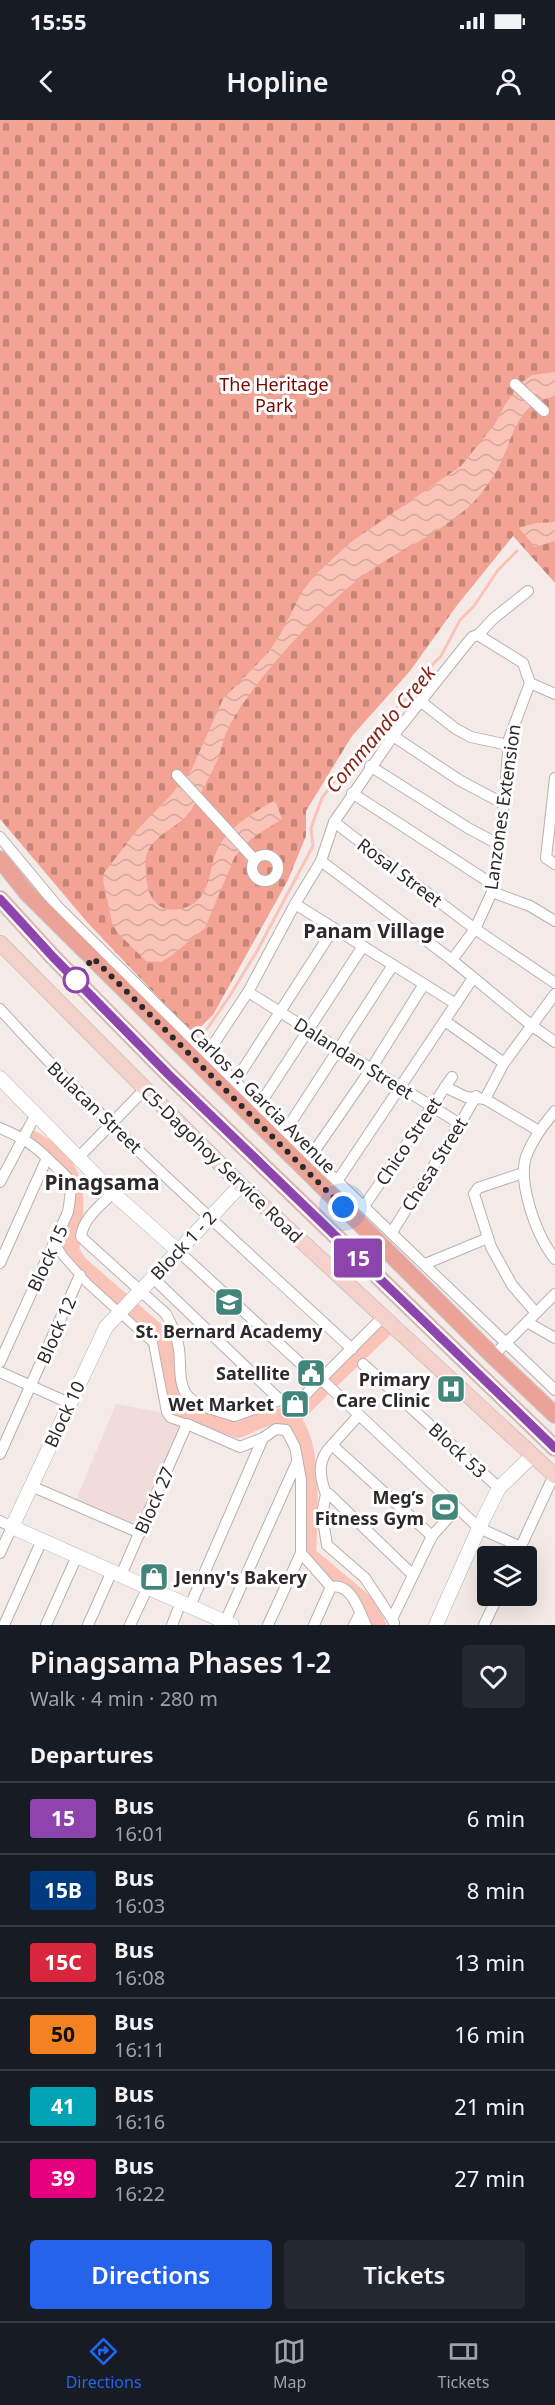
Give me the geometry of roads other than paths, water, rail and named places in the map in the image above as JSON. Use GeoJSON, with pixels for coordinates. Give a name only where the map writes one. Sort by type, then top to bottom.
{"type":"FeatureCollection","features":[{"type":"Feature","properties":{"kind":"main road","name":"Carlos P. Garcia Avenue"},"geometry":{"type":"LineString","coordinates":[[0,859],[26,892],[555,1415]]}},
{"type":"Feature","properties":{"kind":"main road"},"geometry":{"type":"LineString","coordinates":[[0,899],[53,957],[168,1074],[555,1448]]}},
{"type":"Feature","properties":{"kind":"main road","name":"C5-Dagohoy Service Road"},"geometry":{"type":"LineString","coordinates":[[1,947],[241,1185],[554,1475]]}},
{"type":"Feature","properties":{"kind":"street"},"geometry":{"type":"LineString","coordinates":[[515,384],[544,411]]}},
{"type":"Feature","properties":{"kind":"street"},"geometry":{"type":"LineString","coordinates":[[207,1054],[248,992],[321,861],[334,822],[370,766],[420,701],[475,636],[528,591]]}},
{"type":"Feature","properties":{"kind":"street"},"geometry":{"type":"LineString","coordinates":[[475,636],[523,663],[530,683],[555,694]]}},
{"type":"Feature","properties":{"kind":"street","name":"Lanzones Extension"},"geometry":{"type":"LineString","coordinates":[[452,960],[475,929],[492,888],[504,804],[508,745],[515,719],[530,683]]}},
{"type":"Feature","properties":{"kind":"street"},"geometry":{"type":"LineString","coordinates":[[420,701],[456,729],[471,737],[508,745]]}},
{"type":"Feature","properties":{"kind":"street"},"geometry":{"type":"LineString","coordinates":[[393,736],[459,780],[504,804]]}},
{"type":"Feature","properties":{"kind":"street"},"geometry":{"type":"LineString","coordinates":[[370,766],[468,828],[498,844]]}},
{"type":"Feature","properties":{"kind":"street"},"geometry":{"type":"LineString","coordinates":[[177,775],[253,858]]}},
{"type":"Feature","properties":{"kind":"street"},"geometry":{"type":"LineString","coordinates":[[555,778],[546,858],[555,864]]}},
{"type":"Feature","properties":{"kind":"street"},"geometry":{"type":"LineString","coordinates":[[352,793],[492,888],[555,921]]}},
{"type":"Feature","properties":{"kind":"street","name":"Rosal Street"},"geometry":{"type":"LineString","coordinates":[[334,822],[475,929],[555,982]]}},
{"type":"Feature","properties":{"kind":"street"},"geometry":{"type":"LineString","coordinates":[[0,837],[58,907],[311,1156],[365,1205],[555,1390]]}},
{"type":"Feature","properties":{"kind":"street"},"geometry":{"type":"LineString","coordinates":[[321,861],[452,960],[555,1042]]}},
{"type":"Feature","properties":{"kind":"street"},"geometry":{"type":"LineString","coordinates":[[295,904],[456,1004]]}},
{"type":"Feature","properties":{"kind":"street"},"geometry":{"type":"LineString","coordinates":[[236,1080],[334,928]]}},
{"type":"Feature","properties":{"kind":"street"},"geometry":{"type":"LineString","coordinates":[[260,1104],[363,946]]}},
{"type":"Feature","properties":{"kind":"street"},"geometry":{"type":"LineString","coordinates":[[286,1130],[393,965]]}},
{"type":"Feature","properties":{"kind":"street"},"geometry":{"type":"LineString","coordinates":[[338,1180],[473,978]]}},
{"type":"Feature","properties":{"kind":"street"},"geometry":{"type":"LineString","coordinates":[[311,1156],[371,1069],[424,984]]}},
{"type":"Feature","properties":{"kind":"street","name":"Dalandan Street"},"geometry":{"type":"LineString","coordinates":[[248,992],[460,1124]]}},
{"type":"Feature","properties":{"kind":"street","name":"Chesa Street"},"geometry":{"type":"LineString","coordinates":[[392,1232],[460,1124],[555,994]]}},
{"type":"Feature","properties":{"kind":"street","name":"Bulacan Street"},"geometry":{"type":"LineString","coordinates":[[0,1009],[38,1051],[112,1123],[352,1349]]}},
{"type":"Feature","properties":{"kind":"street"},"geometry":{"type":"LineString","coordinates":[[445,1020],[504,1063]]}},
{"type":"Feature","properties":{"kind":"street","name":"Chico Street"},"geometry":{"type":"LineString","coordinates":[[365,1205],[452,1077]]}},
{"type":"Feature","properties":{"kind":"street"},"geometry":{"type":"LineString","coordinates":[[0,1078],[113,1193],[311,1373],[321,1379],[479,1528],[508,1546]]}},
{"type":"Feature","properties":{"kind":"street"},"geometry":{"type":"LineString","coordinates":[[445,1087],[466,1097],[480,1097],[539,1131]]}},
{"type":"Feature","properties":{"kind":"street"},"geometry":{"type":"LineString","coordinates":[[78,1158],[144,1089]]}},
{"type":"Feature","properties":{"kind":"street"},"geometry":{"type":"LineString","coordinates":[[555,1111],[539,1131],[526,1155],[523,1173],[533,1216],[555,1258]]}},
{"type":"Feature","properties":{"kind":"street"},"geometry":{"type":"LineString","coordinates":[[0,1182],[36,1114]]}},
{"type":"Feature","properties":{"kind":"street","name":"Block 15"},"geometry":{"type":"LineString","coordinates":[[0,1128],[23,1138],[43,1151],[47,1158],[66,1174],[72,1191],[68,1212],[0,1362]]}},
{"type":"Feature","properties":{"kind":"street"},"geometry":{"type":"LineString","coordinates":[[0,1263],[47,1158]]}},
{"type":"Feature","properties":{"kind":"street"},"geometry":{"type":"LineString","coordinates":[[523,1173],[475,1190],[491,1247],[512,1285],[536,1313]]}},
{"type":"Feature","properties":{"kind":"street","name":"Block 1 - 2"},"geometry":{"type":"LineString","coordinates":[[130,1302],[241,1185]]}},
{"type":"Feature","properties":{"kind":"street"},"geometry":{"type":"LineString","coordinates":[[113,1193],[89,1217],[82,1227],[81,1237],[130,1302],[153,1343],[165,1412],[170,1418],[240,1447],[263,1438],[276,1429],[286,1430],[295,1447],[301,1480],[301,1552],[268,1625]]}},
{"type":"Feature","properties":{"kind":"street"},"geometry":{"type":"LineString","coordinates":[[425,1264],[488,1238]]}},
{"type":"Feature","properties":{"kind":"street"},"geometry":{"type":"LineString","coordinates":[[54,1240],[63,1256],[80,1275],[130,1302],[166,1314],[174,1328],[186,1394],[194,1401],[234,1416],[280,1400],[303,1396],[384,1316]]}},
{"type":"Feature","properties":{"kind":"street","name":"Block 12"},"geometry":{"type":"LineString","coordinates":[[0,1454],[80,1275]]}},
{"type":"Feature","properties":{"kind":"street"},"geometry":{"type":"LineString","coordinates":[[152,1277],[280,1400]]}},
{"type":"Feature","properties":{"kind":"street"},"geometry":{"type":"LineString","coordinates":[[493,1356],[555,1294]]}},
{"type":"Feature","properties":{"kind":"street","name":"Block 10"},"geometry":{"type":"LineString","coordinates":[[6,1524],[31,1486],[106,1327],[130,1302]]}},
{"type":"Feature","properties":{"kind":"street"},"geometry":{"type":"LineString","coordinates":[[527,1322],[555,1338]]}},
{"type":"Feature","properties":{"kind":"street","name":"Block 53"},"geometry":{"type":"LineString","coordinates":[[363,1364],[499,1488]]}},
{"type":"Feature","properties":{"kind":"street"},"geometry":{"type":"LineString","coordinates":[[0,1372],[69,1403]]}},
{"type":"Feature","properties":{"kind":"street"},"geometry":{"type":"LineString","coordinates":[[358,1416],[321,1458],[320,1468],[326,1494],[322,1514],[327,1545],[365,1578],[394,1622]]}},
{"type":"Feature","properties":{"kind":"street","name":"Block 27"},"geometry":{"type":"LineString","coordinates":[[88,1625],[140,1533],[187,1424]]}},
{"type":"Feature","properties":{"kind":"street"},"geometry":{"type":"LineString","coordinates":[[171,1625],[185,1604],[263,1438]]}},
{"type":"Feature","properties":{"kind":"street"},"geometry":{"type":"LineString","coordinates":[[332,1445],[432,1536]]}},
{"type":"Feature","properties":{"kind":"street"},"geometry":{"type":"LineString","coordinates":[[436,1625],[499,1488],[532,1456]]}},
{"type":"Feature","properties":{"kind":"street"},"geometry":{"type":"LineString","coordinates":[[0,1553],[6,1524],[227,1624],[297,1462]]}},
{"type":"Feature","properties":{"kind":"street"},"geometry":{"type":"LineString","coordinates":[[521,1546],[554,1475]]}},
{"type":"Feature","properties":{"kind":"street"},"geometry":{"type":"LineString","coordinates":[[31,1486],[140,1533]]}},
{"type":"Feature","properties":{"kind":"street"},"geometry":{"type":"LineString","coordinates":[[326,1494],[329,1494],[412,1574]]}},
{"type":"Feature","properties":{"kind":"street"},"geometry":{"type":"LineString","coordinates":[[394,1622],[412,1574],[432,1536],[457,1508]]}},
{"type":"Feature","properties":{"kind":"street"},"geometry":{"type":"LineString","coordinates":[[4,1625],[42,1540]]}},
{"type":"Feature","properties":{"kind":"street"},"geometry":{"type":"LineString","coordinates":[[301,1552],[331,1587],[342,1587],[358,1603],[360,1614],[366,1625]]}},
{"type":"Feature","properties":{"kind":"street"},"geometry":{"type":"LineString","coordinates":[[46,1625],[77,1556]]}},
{"type":"Feature","properties":{"kind":"street"},"geometry":{"type":"LineString","coordinates":[[130,1625],[148,1587]]}},
{"type":"Feature","properties":{"kind":"street"},"geometry":{"type":"LineString","coordinates":[[314,1625],[331,1587]]}},
{"type":"Feature","properties":{"kind":"street"},"geometry":{"type":"LineString","coordinates":[[484,1625],[493,1606]]}},
{"type":"Feature","properties":{"kind":"street"},"geometry":{"type":"LineString","coordinates":[[354,1625],[360,1614]]}},
{"type":"Feature","properties":{"kind":"water"},"geometry":{"type":"Polygon","coordinates":[[[555,372],[555,397],[532,405],[524,414],[517,424],[497,470],[476,499],[450,522],[375,567],[346,590],[292,643],[246,699],[229,727],[217,761],[192,809],[182,820],[158,838],[148,851],[145,863],[151,896],[161,907],[168,909],[187,907],[195,903],[205,889],[215,854],[230,831],[244,819],[275,800],[282,819],[251,839],[235,856],[205,928],[161,962],[146,961],[117,932],[112,923],[103,880],[104,873],[138,829],[191,771],[223,699],[268,653],[302,592],[315,575],[351,542],[461,466],[495,424],[506,403],[522,382],[532,375],[555,372]]]}},
{"type":"Feature","properties":{"kind":"water"},"geometry":{"type":"Polygon","coordinates":[[[555,522],[555,541],[535,547],[519,528],[536,523],[555,522]]]}},
{"type":"Feature","properties":{"kind":"waterway","name":"Commando Creek"},"geometry":{"type":"LineString","coordinates":[[192,1037],[207,1029],[257,951],[313,846],[311,828],[322,798],[384,720],[413,692],[429,668],[441,656],[460,620],[474,606],[498,570],[517,551]]}},
{"type":"Feature","properties":{"kind":"waterway"},"geometry":{"type":"LineString","coordinates":[[25,1135],[44,1145],[58,1157],[73,1182],[75,1213],[71,1251],[80,1264],[165,1338],[178,1409],[238,1430],[276,1416],[293,1421],[301,1435],[309,1476],[308,1554],[365,1602],[378,1625]]}},
{"type":"Feature","properties":{"kind":"waterway"},"geometry":{"type":"LineString","coordinates":[[332,1380],[385,1329]]}},
{"type":"Feature","properties":{"kind":"waterway"},"geometry":{"type":"LineString","coordinates":[[292,1419],[325,1386]]}},
{"type":"Feature","properties":{"kind":"place","name":"St. Bernard Academy"},"geometry":{"type":"Point","coordinates":[229,1302]}},
{"type":"Feature","properties":{"kind":"place","name":"Satellite"},"geometry":{"type":"Point","coordinates":[311,1373]}},
{"type":"Feature","properties":{"kind":"place","name":"Primary Care Clinic"},"geometry":{"type":"Point","coordinates":[451,1389]}},
{"type":"Feature","properties":{"kind":"place","name":"Wet Market"},"geometry":{"type":"Point","coordinates":[295,1404]}},
{"type":"Feature","properties":{"kind":"place","name":"Meg’s Fitness Gym"},"geometry":{"type":"Point","coordinates":[445,1507]}},
{"type":"Feature","properties":{"kind":"place","name":"Jenny's Bakery"},"geometry":{"type":"Point","coordinates":[154,1577]}},
{"type":"Feature","properties":{"kind":"district","name":"Panam Village"},"geometry":{"type":"Point","coordinates":[374,930]}},
{"type":"Feature","properties":{"kind":"district","name":"Pinagsama"},"geometry":{"type":"Point","coordinates":[102,1182]}},
{"type":"Feature","properties":{"kind":"park label","name":"The Heritage Park"},"geometry":{"type":"Point","coordinates":[274,394]}}]}
